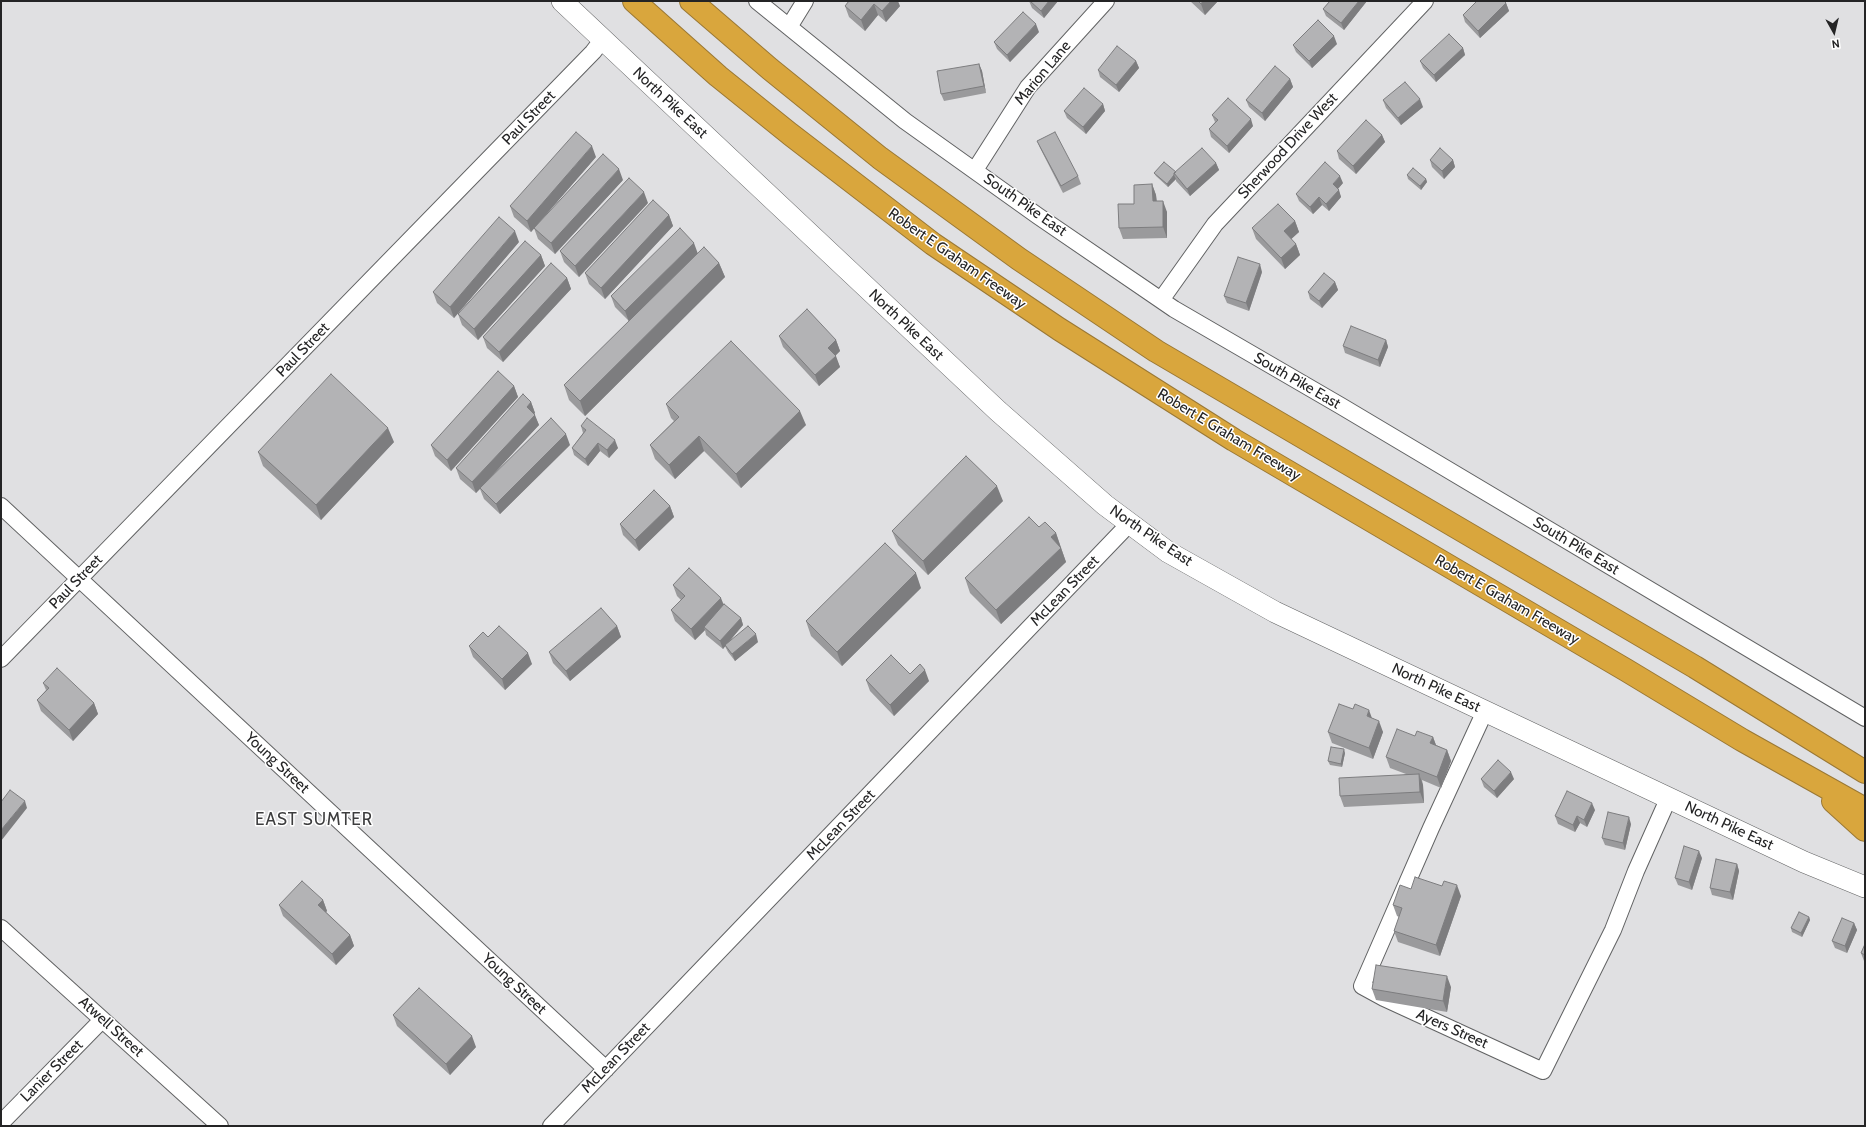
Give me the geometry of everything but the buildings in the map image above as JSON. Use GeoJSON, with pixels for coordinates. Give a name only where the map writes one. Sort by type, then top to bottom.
{"type":"FeatureCollection","features":[{"type":"Feature","properties":{"kind":"highway","name":"Robert E Graham Freeway"},"geometry":{"type":"LineString","coordinates":[[634,1],[718,76],[808,149],[933,244],[1059,329],[1234,440],[1804,775],[1865,809]]}},
{"type":"Feature","properties":{"kind":"highway"},"geometry":{"type":"LineString","coordinates":[[690,1],[770,69],[880,158],[1019,259],[1156,351],[1695,667],[1865,772]]}},
{"type":"Feature","properties":{"kind":"highway"},"geometry":{"type":"LineString","coordinates":[[1804,775],[1865,830]]}},
{"type":"Feature","properties":{"kind":"street","name":"North Pike East"},"geometry":{"type":"LineString","coordinates":[[562,1],[998,411],[1105,505],[1168,552],[1275,612],[1804,862],[1865,887]]}},
{"type":"Feature","properties":{"kind":"street","name":"South Pike East"},"geometry":{"type":"LineString","coordinates":[[758,1],[905,121],[1161,300],[1865,718]]}},
{"type":"Feature","properties":{"kind":"street"},"geometry":{"type":"LineString","coordinates":[[789,26],[805,1]]}},
{"type":"Feature","properties":{"kind":"street","name":"Marion Lane"},"geometry":{"type":"LineString","coordinates":[[975,170],[1028,86],[1106,1]]}},
{"type":"Feature","properties":{"kind":"street","name":"Sherwood Drive West"},"geometry":{"type":"LineString","coordinates":[[1161,300],[1172,287],[1215,224],[1425,1]]}},
{"type":"Feature","properties":{"kind":"street","name":"Paul Street"},"geometry":{"type":"LineString","coordinates":[[1,659],[588,58],[603,39]]}},
{"type":"Feature","properties":{"kind":"street","name":"Young Street"},"geometry":{"type":"LineString","coordinates":[[1,506],[606,1069]]}},
{"type":"Feature","properties":{"kind":"street","name":"McLean Street"},"geometry":{"type":"LineString","coordinates":[[551,1126],[1130,523]]}},
{"type":"Feature","properties":{"kind":"street","name":"Ayers Street"},"geometry":{"type":"LineString","coordinates":[[1485,711],[1431,828],[1362,986],[1384,998],[1543,1070],[1613,930],[1636,871],[1669,797]]}},
{"type":"Feature","properties":{"kind":"street","name":"Atwell Street"},"geometry":{"type":"LineString","coordinates":[[1,928],[220,1126]]}},
{"type":"Feature","properties":{"kind":"street","name":"Lanier Street"},"geometry":{"type":"LineString","coordinates":[[1,1123],[102,1020]]}},
{"type":"Feature","properties":{"kind":"district","name":"EAST SUMTER"},"geometry":{"type":"Point","coordinates":[314,820]}}]}
